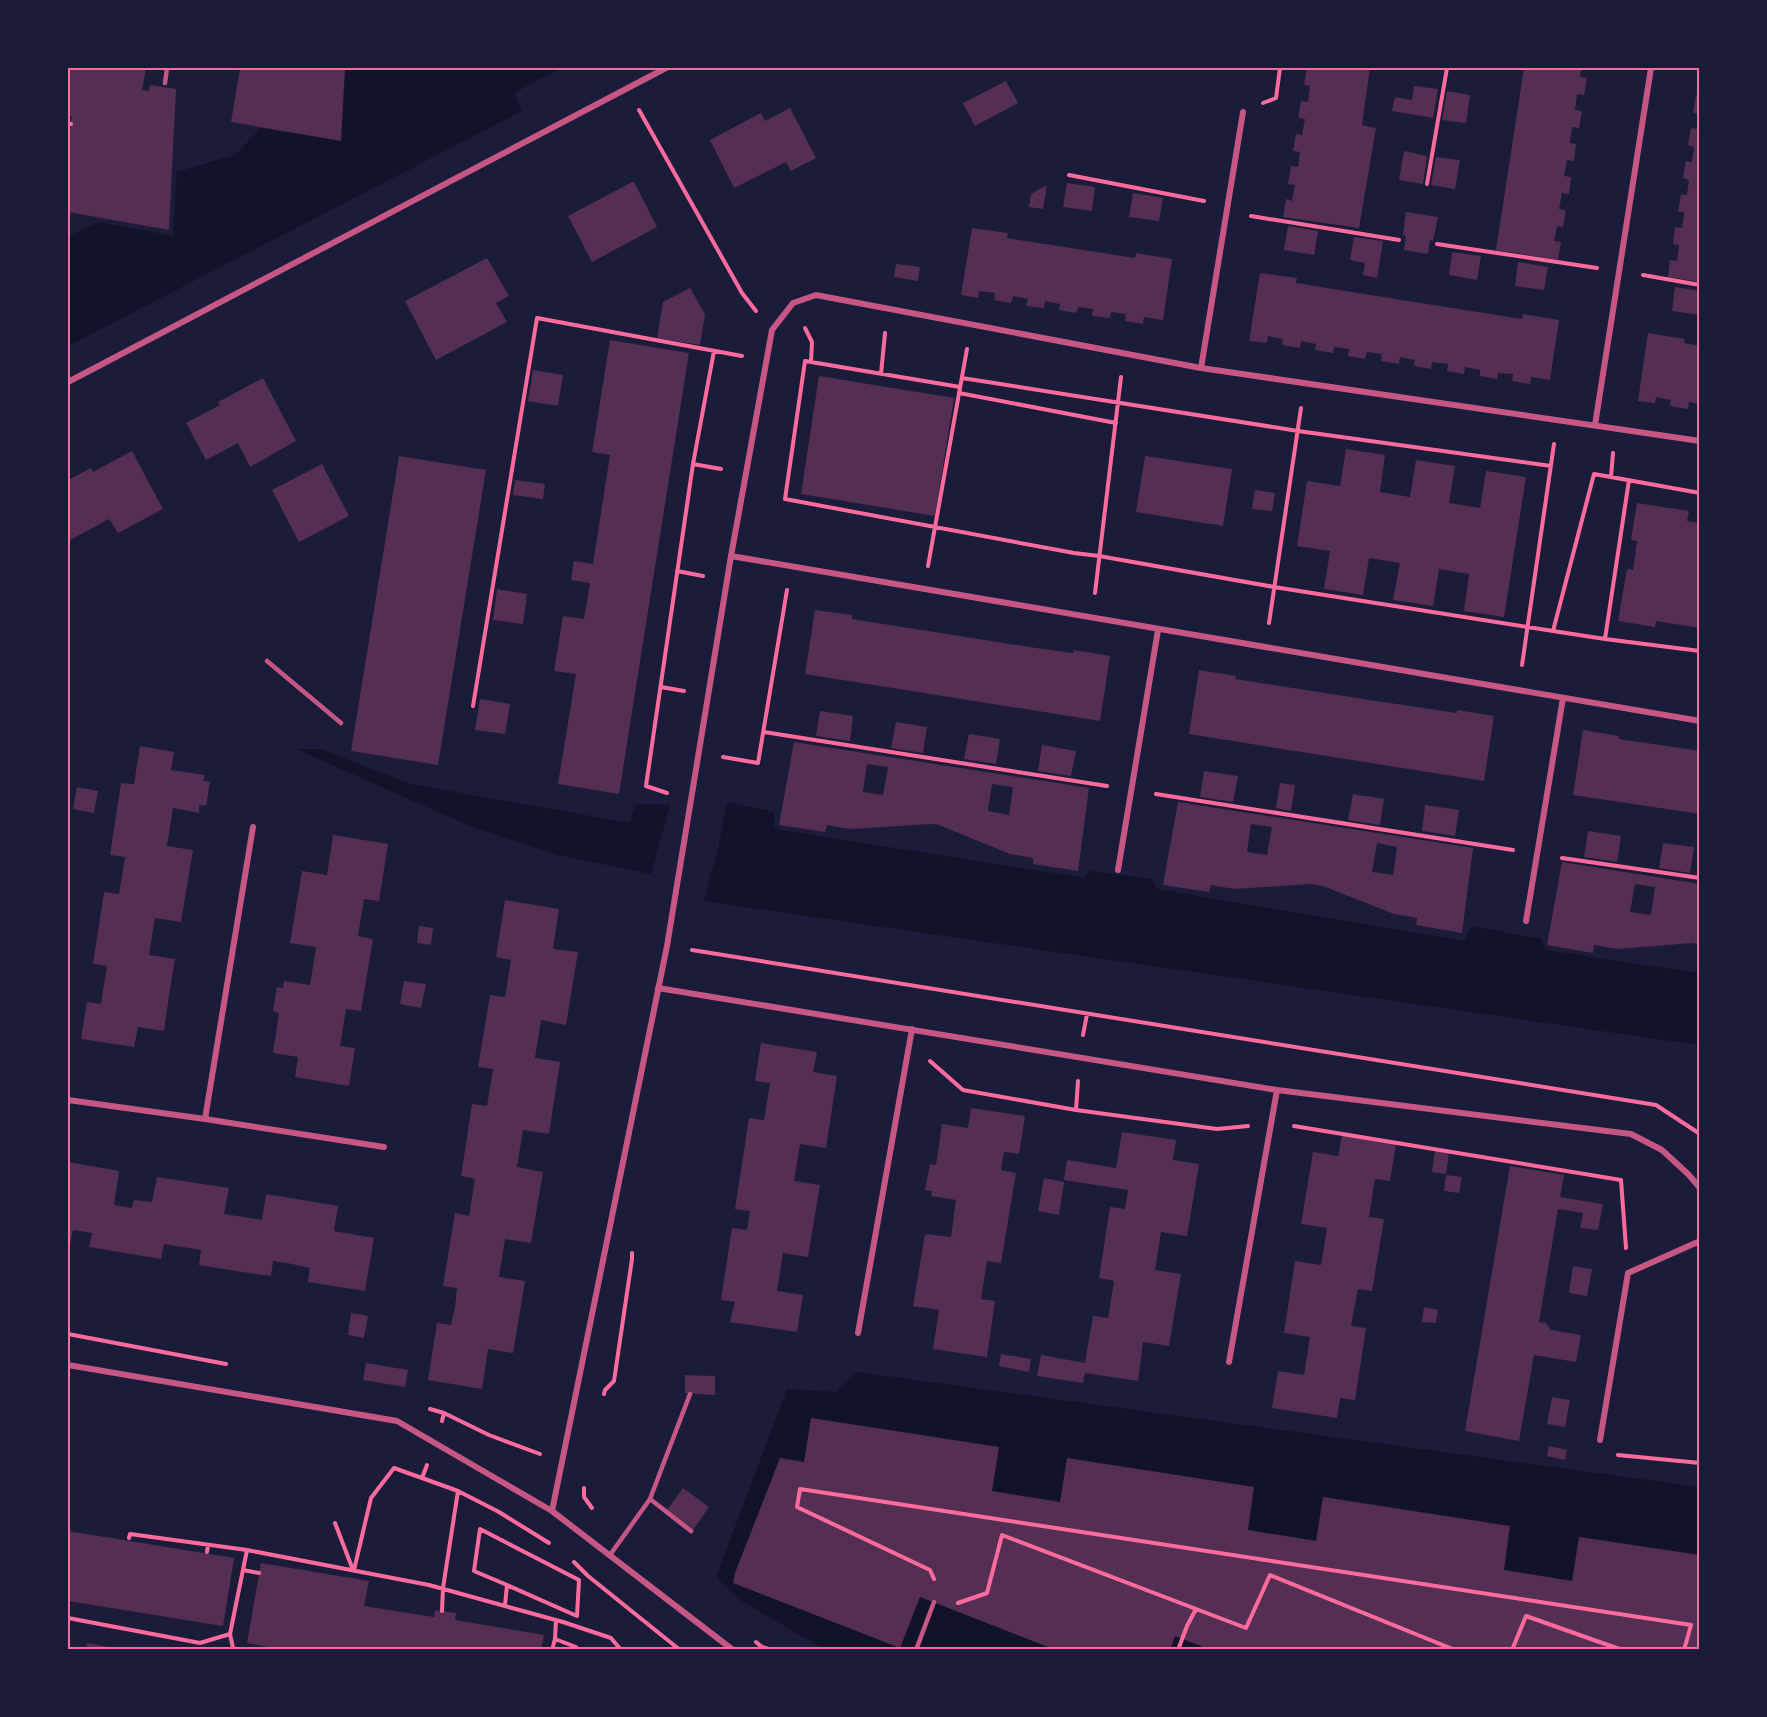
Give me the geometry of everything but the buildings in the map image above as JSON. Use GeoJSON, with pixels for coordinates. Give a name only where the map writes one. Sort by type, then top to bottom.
{"type":"FeatureCollection","features":[{"type":"Feature","properties":{"kind":"street"},"geometry":{"type":"LineString","coordinates":[[68,382],[666,68]]}},
{"type":"Feature","properties":{"kind":"street"},"geometry":{"type":"LineString","coordinates":[[1595,425],[1651,68]]}},
{"type":"Feature","properties":{"kind":"street"},"geometry":{"type":"LineString","coordinates":[[1201,368],[1243,112]]}},
{"type":"Feature","properties":{"kind":"street"},"geometry":{"type":"LineString","coordinates":[[552,1511],[667,946],[731,556],[772,330],[794,303],[816,295],[1201,368],[1700,441]]}},
{"type":"Feature","properties":{"kind":"street"},"geometry":{"type":"LineString","coordinates":[[731,556],[1700,721]]}},
{"type":"Feature","properties":{"kind":"street"},"geometry":{"type":"LineString","coordinates":[[1118,870],[1158,630]]}},
{"type":"Feature","properties":{"kind":"street"},"geometry":{"type":"LineString","coordinates":[[1526,921],[1563,698]]}},
{"type":"Feature","properties":{"kind":"street"},"geometry":{"type":"LineString","coordinates":[[205,1119],[253,827]]}},
{"type":"Feature","properties":{"kind":"street"},"geometry":{"type":"LineString","coordinates":[[658,988],[1277,1090],[1631,1134],[1662,1150],[1700,1188]]}},
{"type":"Feature","properties":{"kind":"street"},"geometry":{"type":"LineString","coordinates":[[858,1333],[912,1029]]}},
{"type":"Feature","properties":{"kind":"street"},"geometry":{"type":"LineString","coordinates":[[1229,1362],[1277,1090]]}},
{"type":"Feature","properties":{"kind":"street"},"geometry":{"type":"LineString","coordinates":[[68,1100],[384,1147]]}},
{"type":"Feature","properties":{"kind":"street"},"geometry":{"type":"LineString","coordinates":[[1600,1440],[1628,1273],[1700,1241]]}},
{"type":"Feature","properties":{"kind":"street"},"geometry":{"type":"LineString","coordinates":[[68,1365],[397,1421],[552,1511],[733,1650]]}},
{"type":"Feature","properties":{"kind":"lane"},"geometry":{"type":"LineString","coordinates":[[165,83],[167,68]]}},
{"type":"Feature","properties":{"kind":"lane"},"geometry":{"type":"LineString","coordinates":[[267,661],[341,723]]}},
{"type":"Feature","properties":{"kind":"lane"},"geometry":{"type":"LineString","coordinates":[[610,1555],[650,1499],[690,1394]]}},
{"type":"Feature","properties":{"kind":"lane"},"geometry":{"type":"LineString","coordinates":[[650,1499],[691,1531]]}},
{"type":"Feature","properties":{"kind":"lane"},"geometry":{"type":"LineString","coordinates":[[916,1650],[934,1602]]}},
{"type":"Feature","properties":{"kind":"path"},"geometry":{"type":"LineString","coordinates":[[1243,112],[1276,98],[1280,68]]}},
{"type":"Feature","properties":{"kind":"path"},"geometry":{"type":"LineString","coordinates":[[1427,184],[1447,68]]}},
{"type":"Feature","properties":{"kind":"path"},"geometry":{"type":"LineString","coordinates":[[626,88],[742,293],[772,330]]}},
{"type":"Feature","properties":{"kind":"path"},"geometry":{"type":"LineString","coordinates":[[1069,175],[1227,208],[1399,240]]}},
{"type":"Feature","properties":{"kind":"path"},"geometry":{"type":"LineString","coordinates":[[1437,244],[1700,285]]}},
{"type":"Feature","properties":{"kind":"path"},"geometry":{"type":"LineString","coordinates":[[473,706],[537,318],[766,361]]}},
{"type":"Feature","properties":{"kind":"path"},"geometry":{"type":"LineString","coordinates":[[933,541],[972,325]]}},
{"type":"Feature","properties":{"kind":"path"},"geometry":{"type":"LineString","coordinates":[[881,374],[885,336]]}},
{"type":"Feature","properties":{"kind":"path"},"geometry":{"type":"LineString","coordinates":[[812,342],[812,362]]}},
{"type":"Feature","properties":{"kind":"path"},"geometry":{"type":"LineString","coordinates":[[691,801],[646,786],[693,464],[714,351]]}},
{"type":"Feature","properties":{"kind":"path"},"geometry":{"type":"LineString","coordinates":[[1092,618],[1124,354]]}},
{"type":"Feature","properties":{"kind":"path"},"geometry":{"type":"LineString","coordinates":[[1116,423],[881,374],[805,361],[785,499],[1074,553],[1274,587],[1605,639],[1700,651]]}},
{"type":"Feature","properties":{"kind":"path"},"geometry":{"type":"LineString","coordinates":[[962,378],[1298,431],[1551,466]]}},
{"type":"Feature","properties":{"kind":"path"},"geometry":{"type":"LineString","coordinates":[[1265,648],[1305,383]]}},
{"type":"Feature","properties":{"kind":"path"},"geometry":{"type":"LineString","coordinates":[[1519,691],[1557,419]]}},
{"type":"Feature","properties":{"kind":"path"},"geometry":{"type":"LineString","coordinates":[[1611,477],[1612,461]]}},
{"type":"Feature","properties":{"kind":"path"},"geometry":{"type":"LineString","coordinates":[[693,464],[747,473]]}},
{"type":"Feature","properties":{"kind":"path"},"geometry":{"type":"LineString","coordinates":[[1553,631],[1594,474],[1700,493]]}},
{"type":"Feature","properties":{"kind":"path"},"geometry":{"type":"LineString","coordinates":[[1605,639],[1629,480]]}},
{"type":"Feature","properties":{"kind":"path"},"geometry":{"type":"LineString","coordinates":[[699,752],[758,764],[791,567]]}},
{"type":"Feature","properties":{"kind":"path"},"geometry":{"type":"LineString","coordinates":[[764,732],[1700,878]]}},
{"type":"Feature","properties":{"kind":"path"},"geometry":{"type":"LineString","coordinates":[[667,946],[1656,1106],[1700,1134]]}},
{"type":"Feature","properties":{"kind":"path"},"geometry":{"type":"LineString","coordinates":[[909,1043],[963,1090],[1076,1110],[1217,1129],[1272,1123],[1621,1180],[1628,1273]]}},
{"type":"Feature","properties":{"kind":"path"},"geometry":{"type":"LineString","coordinates":[[1600,1440],[1613,1455],[1700,1463]]}},
{"type":"Feature","properties":{"kind":"path"},"geometry":{"type":"LineString","coordinates":[[354,1570],[371,1498],[394,1468],[422,1478]]}},
{"type":"Feature","properties":{"kind":"path"},"geometry":{"type":"LineString","coordinates":[[935,1580],[930,1570],[797,1507],[800,1489],[1691,1625],[1684,1650]]}},
{"type":"Feature","properties":{"kind":"path"},"geometry":{"type":"LineString","coordinates":[[442,1611],[443,1588],[458,1491],[499,1512],[555,1547]]}},
{"type":"Feature","properties":{"kind":"path"},"geometry":{"type":"LineString","coordinates":[[336,1523],[354,1570]]}},
{"type":"Feature","properties":{"kind":"path"},"geometry":{"type":"LineString","coordinates":[[480,1529],[579,1580],[577,1616],[507,1585],[474,1571],[480,1529]]}},
{"type":"Feature","properties":{"kind":"path"},"geometry":{"type":"LineString","coordinates":[[129,1538],[130,1534],[247,1550],[443,1588],[611,1638],[621,1650]]}},
{"type":"Feature","properties":{"kind":"path"},"geometry":{"type":"LineString","coordinates":[[950,1595],[958,1603],[987,1593],[1002,1536],[1246,1628],[1270,1575],[1454,1649]]}},
{"type":"Feature","properties":{"kind":"path"},"geometry":{"type":"LineString","coordinates":[[207,1552],[208,1545]]}},
{"type":"Feature","properties":{"kind":"path"},"geometry":{"type":"LineString","coordinates":[[237,1650],[232,1648],[230,1634],[247,1550]]}},
{"type":"Feature","properties":{"kind":"path"},"geometry":{"type":"LineString","coordinates":[[572,1561],[680,1650]]}},
{"type":"Feature","properties":{"kind":"path"},"geometry":{"type":"LineString","coordinates":[[243,1570],[259,1574]]}},
{"type":"Feature","properties":{"kind":"path"},"geometry":{"type":"LineString","coordinates":[[505,1605],[507,1585]]}},
{"type":"Feature","properties":{"kind":"path"},"geometry":{"type":"LineString","coordinates":[[1178,1650],[1186,1626],[1196,1609]]}},
{"type":"Feature","properties":{"kind":"path"},"geometry":{"type":"LineString","coordinates":[[1512,1650],[1526,1616],[1622,1650]]}},
{"type":"Feature","properties":{"kind":"path"},"geometry":{"type":"LineString","coordinates":[[68,1618],[200,1643],[230,1634]]}},
{"type":"Feature","properties":{"kind":"path"},"geometry":{"type":"LineString","coordinates":[[552,1650],[556,1620]]}},
{"type":"Feature","properties":{"kind":"path"},"geometry":{"type":"LineString","coordinates":[[555,1639],[576,1647],[578,1650]]}},
{"type":"Feature","properties":{"kind":"shaded area"},"geometry":{"type":"Polygon","coordinates":[[[345,68],[561,68],[514,93],[522,111],[68,346],[68,236],[100,222],[173,236],[177,172],[235,155],[261,128],[340,140],[345,68]]]}},
{"type":"Feature","properties":{"kind":"shaded area"},"geometry":{"type":"Polygon","coordinates":[[[296,749],[321,749],[410,784],[630,823],[636,804],[670,805],[651,874],[558,855],[472,827],[296,749]]]}},
{"type":"Feature","properties":{"kind":"shaded area"},"geometry":{"type":"Polygon","coordinates":[[[727,802],[774,812],[774,829],[1085,878],[1089,871],[1152,879],[1157,889],[1465,941],[1471,926],[1541,939],[1545,950],[1699,973],[1699,1045],[704,901],[727,802]]]}},
{"type":"Feature","properties":{"kind":"shaded area"},"geometry":{"type":"Polygon","coordinates":[[[857,1372],[1699,1487],[1699,1649],[830,1649],[821,1647],[738,1599],[716,1577],[787,1389],[836,1392],[857,1372]]]}}]}
